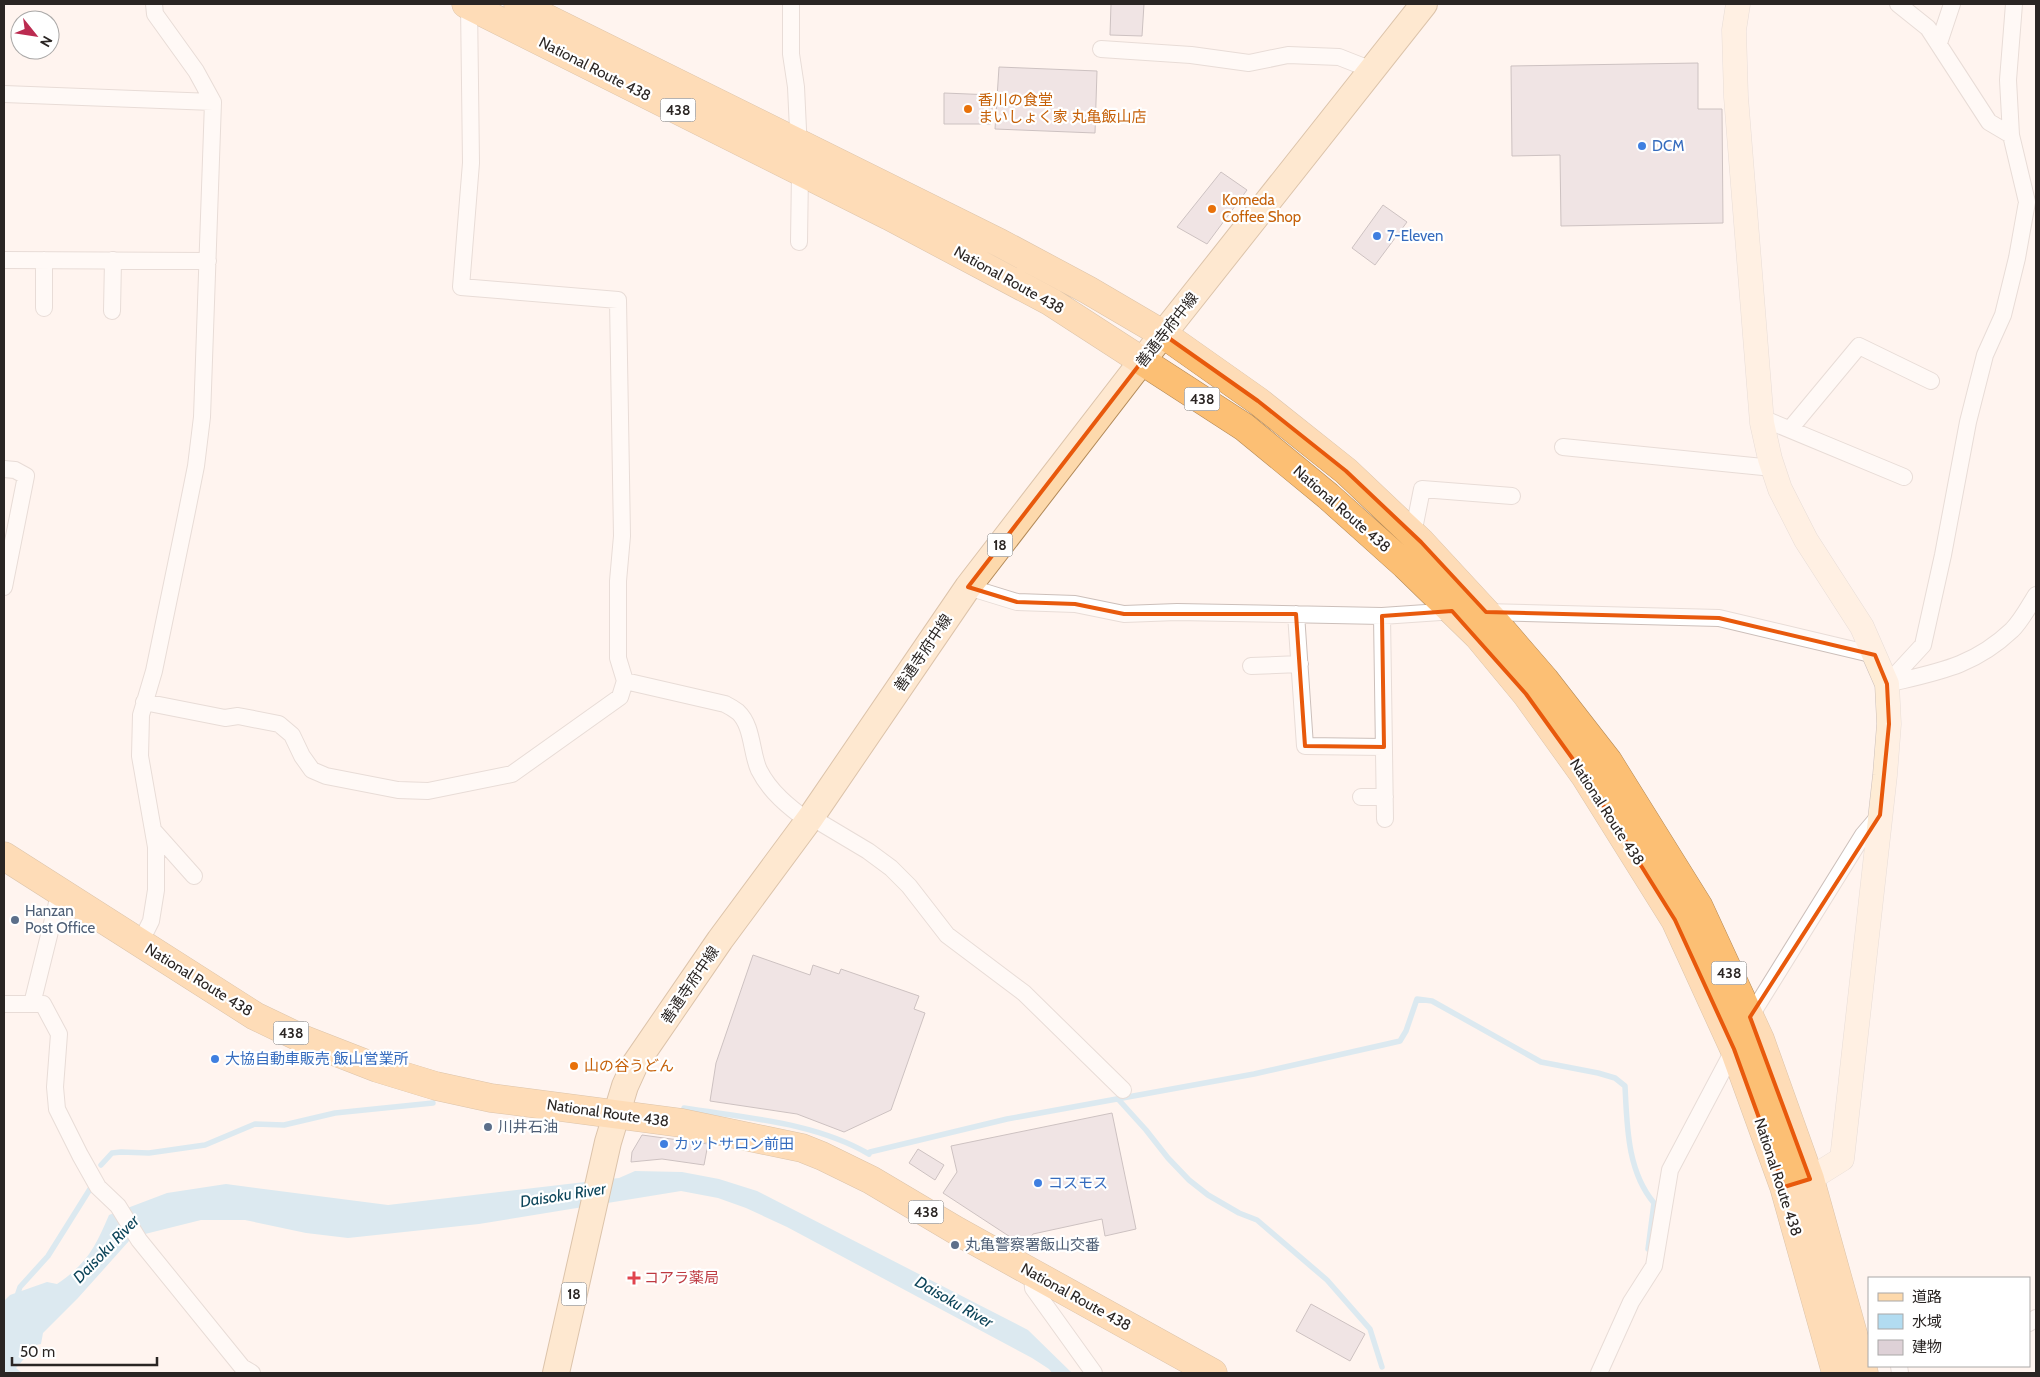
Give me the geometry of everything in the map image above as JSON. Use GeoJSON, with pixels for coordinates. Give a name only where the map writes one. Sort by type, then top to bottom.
{"type":"FeatureCollection","features":[{"type":"Feature","properties":{"kind":"highway","name":"National Route 438"},"geometry":{"type":"LineString","coordinates":[[468,4],[800,172],[1051,302],[1244,427],[1328,496],[1405,565],[1478,636],[1526,694],[1585,776],[1675,920],[1734,1049],[1784,1187],[1836,1373]]}},
{"type":"Feature","properties":{"kind":"highway","name":"National Route 438"},"geometry":{"type":"LineString","coordinates":[[518,4],[1000,243],[1088,290],[1163,334],[1258,401],[1346,472],[1413,534],[1486,612],[1545,680],[1608,760],[1699,907],[1760,1039],[1810,1179],[1864,1373]]}},
{"type":"Feature","properties":{"kind":"highway","name":"National Route 438"},"geometry":{"type":"LineString","coordinates":[[4,856],[255,1016],[305,1040],[356,1061],[436,1086],[491,1098],[682,1123],[781,1143],[822,1156],[871,1180],[1213,1373]]}},
{"type":"Feature","properties":{"kind":"main road","name":"善通寺府中線"},"geometry":{"type":"LineString","coordinates":[[556,1373],[602,1167],[625,1086],[635,1064],[720,940],[809,819],[968,587],[1163,334],[1424,4]]}},
{"type":"Feature","properties":{"kind":"street"},"geometry":{"type":"LineString","coordinates":[[140,943],[151,921],[156,890],[156,847],[140,756],[141,715],[154,671],[196,466],[202,416],[213,102],[196,71],[154,14],[154,4]]}},
{"type":"Feature","properties":{"kind":"street"},"geometry":{"type":"LineString","coordinates":[[144,702],[225,718],[238,716],[278,724],[292,735],[302,756],[312,770],[326,776],[398,790],[428,791],[512,774],[620,697],[625,681],[618,658],[618,581],[622,536],[618,300],[461,287],[471,163],[468,4]]}},
{"type":"Feature","properties":{"kind":"street"},"geometry":{"type":"LineString","coordinates":[[791,4],[791,54],[796,87],[800,172],[799,242]]}},
{"type":"Feature","properties":{"kind":"street"},"geometry":{"type":"LineString","coordinates":[[1738,4],[1734,30],[1736,97],[1762,418],[1773,468],[1780,489],[1806,540],[1862,627],[1875,654],[1887,684],[1889,724],[1885,775],[1842,1159],[1810,1179],[1784,1187]]}},
{"type":"Feature","properties":{"kind":"street"},"geometry":{"type":"LineString","coordinates":[[1898,4],[1928,28],[1989,122],[2010,135]]}},
{"type":"Feature","properties":{"kind":"street"},"geometry":{"type":"LineString","coordinates":[[1939,43],[1952,4]]}},
{"type":"Feature","properties":{"kind":"street"},"geometry":{"type":"LineString","coordinates":[[1887,684],[1923,645],[1943,555],[1968,422],[1985,355],[2003,315],[2017,258],[2027,202],[2010,135],[2008,80],[2014,4]]}},
{"type":"Feature","properties":{"kind":"street"},"geometry":{"type":"LineString","coordinates":[[1101,49],[1191,56],[1249,63],[1288,55],[1340,57],[1372,70]]}},
{"type":"Feature","properties":{"kind":"street"},"geometry":{"type":"LineString","coordinates":[[4,94],[213,102]]}},
{"type":"Feature","properties":{"kind":"street"},"geometry":{"type":"LineString","coordinates":[[4,260],[208,261]]}},
{"type":"Feature","properties":{"kind":"street"},"geometry":{"type":"LineString","coordinates":[[44,260],[44,308]]}},
{"type":"Feature","properties":{"kind":"street"},"geometry":{"type":"LineString","coordinates":[[112,311],[113,260]]}},
{"type":"Feature","properties":{"kind":"street"},"geometry":{"type":"LineString","coordinates":[[1790,430],[1859,346],[1930,382]]}},
{"type":"Feature","properties":{"kind":"street"},"geometry":{"type":"LineString","coordinates":[[1762,418],[1904,477]]}},
{"type":"Feature","properties":{"kind":"street"},"geometry":{"type":"LineString","coordinates":[[1563,447],[1773,468]]}},
{"type":"Feature","properties":{"kind":"street"},"geometry":{"type":"LineString","coordinates":[[4,469],[16,470],[26,476],[4,588]]}},
{"type":"Feature","properties":{"kind":"street"},"geometry":{"type":"LineString","coordinates":[[1413,534],[1422,489],[1512,496]]}},
{"type":"Feature","properties":{"kind":"street"},"geometry":{"type":"LineString","coordinates":[[968,587],[1018,602],[1075,604],[1124,614],[1177,612],[1382,616],[1452,611],[1719,618],[1875,654]]}},
{"type":"Feature","properties":{"kind":"street"},"geometry":{"type":"LineString","coordinates":[[1887,684],[1947,670],[1978,656],[2013,629],[2036,595]]}},
{"type":"Feature","properties":{"kind":"street"},"geometry":{"type":"LineString","coordinates":[[1296,614],[1305,746],[1384,746]]}},
{"type":"Feature","properties":{"kind":"street"},"geometry":{"type":"LineString","coordinates":[[1382,616],[1385,819]]}},
{"type":"Feature","properties":{"kind":"street"},"geometry":{"type":"LineString","coordinates":[[1251,666],[1300,664]]}},
{"type":"Feature","properties":{"kind":"street"},"geometry":{"type":"LineString","coordinates":[[625,681],[724,704],[739,712],[746,726],[759,770],[769,787],[785,803],[809,819],[868,851],[891,868],[909,886],[947,935],[1024,993],[1123,1090]]}},
{"type":"Feature","properties":{"kind":"street"},"geometry":{"type":"LineString","coordinates":[[1361,797],[1385,797]]}},
{"type":"Feature","properties":{"kind":"street"},"geometry":{"type":"LineString","coordinates":[[1750,1017],[1863,836],[1880,815]]}},
{"type":"Feature","properties":{"kind":"street"},"geometry":{"type":"LineString","coordinates":[[153,830],[194,876]]}},
{"type":"Feature","properties":{"kind":"street"},"geometry":{"type":"LineString","coordinates":[[32,1004],[60,891]]}},
{"type":"Feature","properties":{"kind":"street"},"geometry":{"type":"LineString","coordinates":[[4,1004],[43,1004],[59,1034],[55,1087],[57,1109],[98,1187],[118,1206],[139,1240],[242,1368],[252,1373]]}},
{"type":"Feature","properties":{"kind":"street"},"geometry":{"type":"LineString","coordinates":[[1599,1373],[1630,1302],[1654,1266],[1670,1170],[1734,1049]]}},
{"type":"Feature","properties":{"kind":"street"},"geometry":{"type":"LineString","coordinates":[[1032,1272],[1033,1288],[1094,1373]]}},
{"type":"Feature","properties":{"kind":"highlighted area"},"geometry":{"type":"Polygon","coordinates":[[[1163,334],[1258,401],[1346,471],[1421,542],[1486,612],[1719,618],[1875,655],[1887,684],[1889,724],[1880,815],[1750,1017],[1810,1179],[1784,1187],[1734,1049],[1675,920],[1585,776],[1526,694],[1452,611],[1382,616],[1384,747],[1305,746],[1296,614],[1124,614],[1075,604],[1017,602],[968,587],[1163,334]]]}},
{"type":"Feature","properties":{"kind":"water","name":"Daisoku River"},"geometry":{"type":"Polygon","coordinates":[[[635,1171],[682,1172],[719,1179],[757,1191],[1028,1330],[1072,1373],[1052,1373],[1032,1358],[787,1227],[746,1208],[718,1198],[681,1191],[479,1224],[348,1238],[306,1233],[245,1220],[201,1220],[145,1234],[129,1241],[78,1298],[43,1333],[41,1344],[36,1345],[16,1368],[22,1373],[4,1373],[4,1301],[10,1295],[47,1282],[57,1284],[76,1270],[83,1262],[109,1215],[167,1193],[226,1184],[388,1205],[619,1178],[635,1171]]]}},
{"type":"Feature","properties":{"kind":"building"},"geometry":{"type":"Polygon","coordinates":[[[1111,4],[1144,4],[1142,36],[1110,35],[1111,4]]]}},
{"type":"Feature","properties":{"kind":"building"},"geometry":{"type":"Polygon","coordinates":[[[1698,63],[1698,109],[1722,109],[1723,223],[1561,226],[1560,155],[1512,156],[1511,66],[1698,63]]]}},
{"type":"Feature","properties":{"kind":"building"},"geometry":{"type":"Polygon","coordinates":[[[999,67],[1097,71],[1095,133],[995,129],[999,67]]]}},
{"type":"Feature","properties":{"kind":"building","name":"香川の食堂 まいしょく家 丸亀飯山店"},"geometry":{"type":"Polygon","coordinates":[[[944,93],[993,95],[991,124],[944,124],[944,93]]]}},
{"type":"Feature","properties":{"kind":"building","name":"Komeda Coffee Shop"},"geometry":{"type":"Polygon","coordinates":[[[1221,172],[1247,190],[1207,244],[1177,227],[1221,172]]]}},
{"type":"Feature","properties":{"kind":"building"},"geometry":{"type":"Polygon","coordinates":[[[1383,205],[1407,222],[1375,265],[1352,248],[1383,205]]]}},
{"type":"Feature","properties":{"kind":"building"},"geometry":{"type":"Polygon","coordinates":[[[753,955],[810,975],[813,965],[839,974],[841,969],[919,996],[914,1009],[925,1013],[891,1110],[844,1132],[797,1114],[710,1101],[716,1063],[753,955]]]}},
{"type":"Feature","properties":{"kind":"building","name":"コスモス"},"geometry":{"type":"Polygon","coordinates":[[[1112,1113],[1136,1229],[1105,1236],[1102,1219],[1033,1234],[1024,1246],[943,1193],[957,1172],[951,1146],[1112,1113]]]}},
{"type":"Feature","properties":{"kind":"building"},"geometry":{"type":"Polygon","coordinates":[[[642,1135],[708,1144],[704,1165],[662,1159],[631,1162],[632,1152],[642,1135]]]}},
{"type":"Feature","properties":{"kind":"building"},"geometry":{"type":"Polygon","coordinates":[[[918,1149],[944,1165],[935,1180],[909,1163],[918,1149]]]}},
{"type":"Feature","properties":{"kind":"building"},"geometry":{"type":"Polygon","coordinates":[[[1311,1304],[1365,1334],[1350,1361],[1296,1331],[1311,1304]]]}},
{"type":"Feature","properties":{"kind":"waterway"},"geometry":{"type":"LineString","coordinates":[[684,1108],[803,1128],[848,1143],[869,1154],[870,1152],[1007,1119],[1254,1074],[1400,1041],[1406,1031],[1417,999],[1432,1001],[1541,1062],[1598,1073],[1615,1078],[1625,1086],[1628,1132],[1633,1162],[1638,1177],[1654,1203],[1648,1249]]}},
{"type":"Feature","properties":{"kind":"waterway"},"geometry":{"type":"LineString","coordinates":[[1118,1099],[1189,1180],[1208,1195],[1239,1213],[1257,1220],[1327,1280],[1370,1329],[1382,1367]]}},
{"type":"Feature","properties":{"kind":"waterway"},"geometry":{"type":"LineString","coordinates":[[101,1165],[112,1153],[149,1153],[205,1145],[255,1124],[284,1125],[335,1113],[433,1103]]}},
{"type":"Feature","properties":{"kind":"waterway"},"geometry":{"type":"LineString","coordinates":[[16,1299],[20,1287],[48,1256],[90,1189]]}},
{"type":"Feature","properties":{"kind":"place","name":"香川の食堂 まいしょく家 丸亀飯山店"},"geometry":{"type":"Point","coordinates":[968,109]}},
{"type":"Feature","properties":{"kind":"place","name":"DCM"},"geometry":{"type":"Point","coordinates":[1642,146]}},
{"type":"Feature","properties":{"kind":"place","name":"Komeda Coffee Shop"},"geometry":{"type":"Point","coordinates":[1212,209]}},
{"type":"Feature","properties":{"kind":"place","name":"7-Eleven"},"geometry":{"type":"Point","coordinates":[1377,236]}},
{"type":"Feature","properties":{"kind":"place","name":"Hanzan Post Office"},"geometry":{"type":"Point","coordinates":[15,920]}},
{"type":"Feature","properties":{"kind":"place","name":"大協自動車販売 飯山営業所"},"geometry":{"type":"Point","coordinates":[215,1059]}},
{"type":"Feature","properties":{"kind":"place","name":"山の谷うどん"},"geometry":{"type":"Point","coordinates":[574,1066]}},
{"type":"Feature","properties":{"kind":"place","name":"川井石油"},"geometry":{"type":"Point","coordinates":[488,1127]}},
{"type":"Feature","properties":{"kind":"place","name":"カットサロン前田"},"geometry":{"type":"Point","coordinates":[664,1144]}},
{"type":"Feature","properties":{"kind":"place","name":"コスモス"},"geometry":{"type":"Point","coordinates":[1038,1183]}},
{"type":"Feature","properties":{"kind":"place","name":"丸亀警察署飯山交番"},"geometry":{"type":"Point","coordinates":[955,1245]}},
{"type":"Feature","properties":{"kind":"place","name":"コアラ薬局"},"geometry":{"type":"Point","coordinates":[634,1278]}}]}
